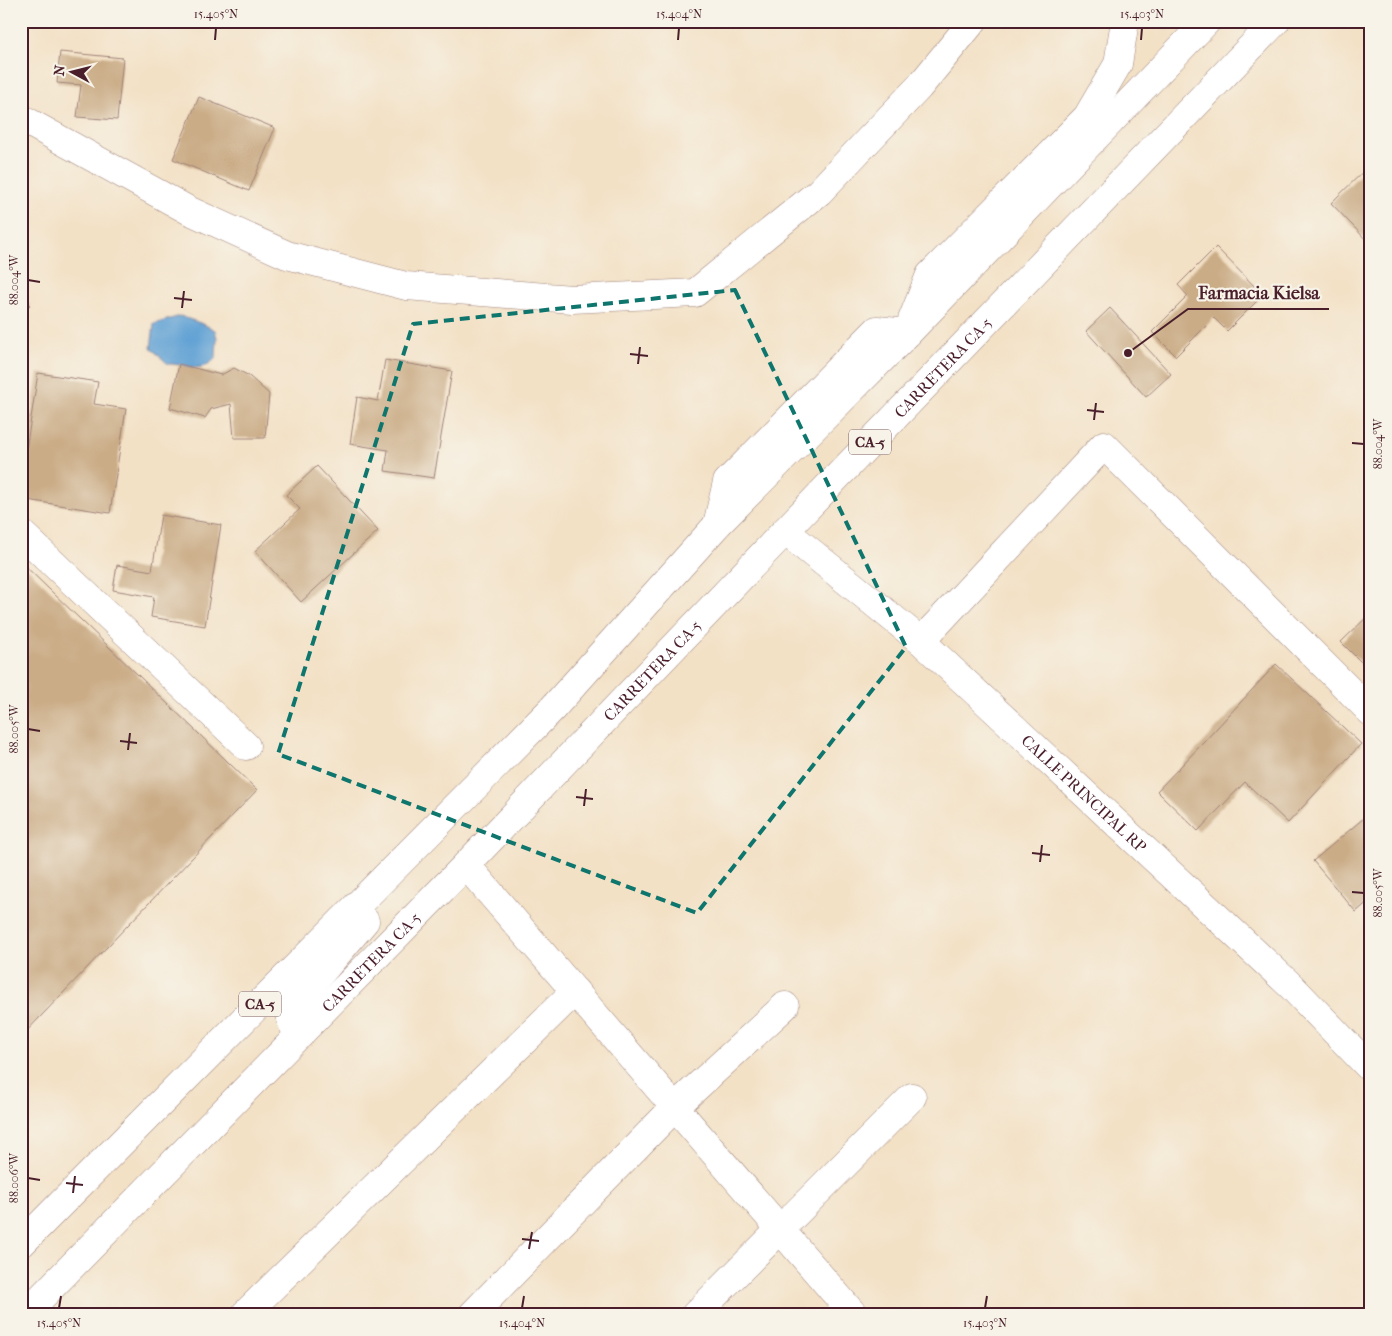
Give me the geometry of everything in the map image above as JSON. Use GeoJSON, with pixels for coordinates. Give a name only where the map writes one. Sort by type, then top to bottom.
{"type":"FeatureCollection","features":[{"type":"Feature","properties":{"kind":"main road"},"geometry":{"type":"LineString","coordinates":[[21,118],[188,210],[286,255],[406,286],[572,298],[695,293],[819,192],[919,87],[973,21]]}},
{"type":"Feature","properties":{"kind":"main road"},"geometry":{"type":"LineString","coordinates":[[908,332],[930,275],[1087,117],[1118,64],[1125,21]]}},
{"type":"Feature","properties":{"kind":"main road","name":"CA-5"},"geometry":{"type":"LineString","coordinates":[[21,1244],[552,709],[717,525],[908,332],[1207,21]]}},
{"type":"Feature","properties":{"kind":"main road","name":"CARRETERA CA-5"},"geometry":{"type":"LineString","coordinates":[[24,1315],[466,865],[1276,21]]}},
{"type":"Feature","properties":{"kind":"main road"},"geometry":{"type":"LineString","coordinates":[[921,641],[1104,445],[1371,712]]}},
{"type":"Feature","properties":{"kind":"main road","name":"CALLE PRINCIPAL RP"},"geometry":{"type":"LineString","coordinates":[[785,531],[921,641],[1291,986],[1371,1069]]}},
{"type":"Feature","properties":{"kind":"main road"},"geometry":{"type":"LineString","coordinates":[[21,533],[246,746]]}},
{"type":"Feature","properties":{"kind":"main road"},"geometry":{"type":"LineString","coordinates":[[300,1035],[290,1023],[292,1007],[498,764]]}},
{"type":"Feature","properties":{"kind":"main road"},"geometry":{"type":"LineString","coordinates":[[466,865],[854,1315]]}},
{"type":"Feature","properties":{"kind":"main road"},"geometry":{"type":"LineString","coordinates":[[246,1312],[575,992]]}},
{"type":"Feature","properties":{"kind":"main road"},"geometry":{"type":"LineString","coordinates":[[472,1315],[675,1107],[785,1006]]}},
{"type":"Feature","properties":{"kind":"main road"},"geometry":{"type":"LineString","coordinates":[[695,1315],[912,1097]]}},
{"type":"Feature","properties":{"kind":"highlighted area"},"geometry":{"type":"Polygon","coordinates":[[[735,290],[906,647],[697,913],[278,754],[413,324],[735,290]]]}},
{"type":"Feature","properties":{"kind":"water"},"geometry":{"type":"Polygon","coordinates":[[[180,316],[215,330],[217,338],[216,358],[210,363],[198,367],[168,364],[151,348],[154,324],[180,316]]]}},
{"type":"Feature","properties":{"kind":"building"},"geometry":{"type":"Polygon","coordinates":[[[60,52],[123,58],[117,120],[77,117],[81,85],[57,83],[60,52]]]}},
{"type":"Feature","properties":{"kind":"building"},"geometry":{"type":"Polygon","coordinates":[[[199,97],[275,128],[249,191],[173,159],[199,97]]]}},
{"type":"Feature","properties":{"kind":"building"},"geometry":{"type":"Polygon","coordinates":[[[1371,164],[1371,245],[1331,203],[1371,164]]]}},
{"type":"Feature","properties":{"kind":"building"},"geometry":{"type":"Polygon","coordinates":[[[1216,247],[1263,295],[1227,331],[1214,318],[1176,356],[1152,332],[1188,296],[1178,285],[1216,247]]]}},
{"type":"Feature","properties":{"kind":"building"},"geometry":{"type":"Polygon","coordinates":[[[21,297],[30,305],[21,313],[21,297]]]}},
{"type":"Feature","properties":{"kind":"building"},"geometry":{"type":"Polygon","coordinates":[[[1110,308],[1171,374],[1146,397],[1086,331],[1110,308]]]}},
{"type":"Feature","properties":{"kind":"building"},"geometry":{"type":"Polygon","coordinates":[[[385,360],[452,371],[434,478],[385,471],[388,450],[350,444],[357,397],[378,401],[385,360]]]}},
{"type":"Feature","properties":{"kind":"building"},"geometry":{"type":"Polygon","coordinates":[[[179,364],[221,375],[234,368],[249,376],[269,394],[265,438],[234,438],[231,404],[211,409],[205,418],[170,408],[179,364]]]}},
{"type":"Feature","properties":{"kind":"building"},"geometry":{"type":"Polygon","coordinates":[[[38,373],[98,382],[94,404],[126,409],[110,513],[21,499],[21,482],[38,373]]]}},
{"type":"Feature","properties":{"kind":"building"},"geometry":{"type":"Polygon","coordinates":[[[317,466],[378,531],[301,602],[255,551],[300,509],[286,495],[317,466]]]}},
{"type":"Feature","properties":{"kind":"building"},"geometry":{"type":"Polygon","coordinates":[[[161,515],[221,525],[205,626],[151,617],[154,597],[113,590],[117,565],[152,571],[161,515]]]}},
{"type":"Feature","properties":{"kind":"building"},"geometry":{"type":"Polygon","coordinates":[[[21,562],[257,790],[21,1037],[21,562]]]}},
{"type":"Feature","properties":{"kind":"building"},"geometry":{"type":"Polygon","coordinates":[[[1371,613],[1371,672],[1341,642],[1371,613]]]}},
{"type":"Feature","properties":{"kind":"building"},"geometry":{"type":"Polygon","coordinates":[[[1276,664],[1361,744],[1288,823],[1245,782],[1198,831],[1157,791],[1276,664]]]}},
{"type":"Feature","properties":{"kind":"building"},"geometry":{"type":"Polygon","coordinates":[[[1371,812],[1371,899],[1356,912],[1313,861],[1371,812]]]}},
{"type":"Feature","properties":{"kind":"place","name":"Farmacia Kielsa"},"geometry":{"type":"Point","coordinates":[1128,353]}}]}
